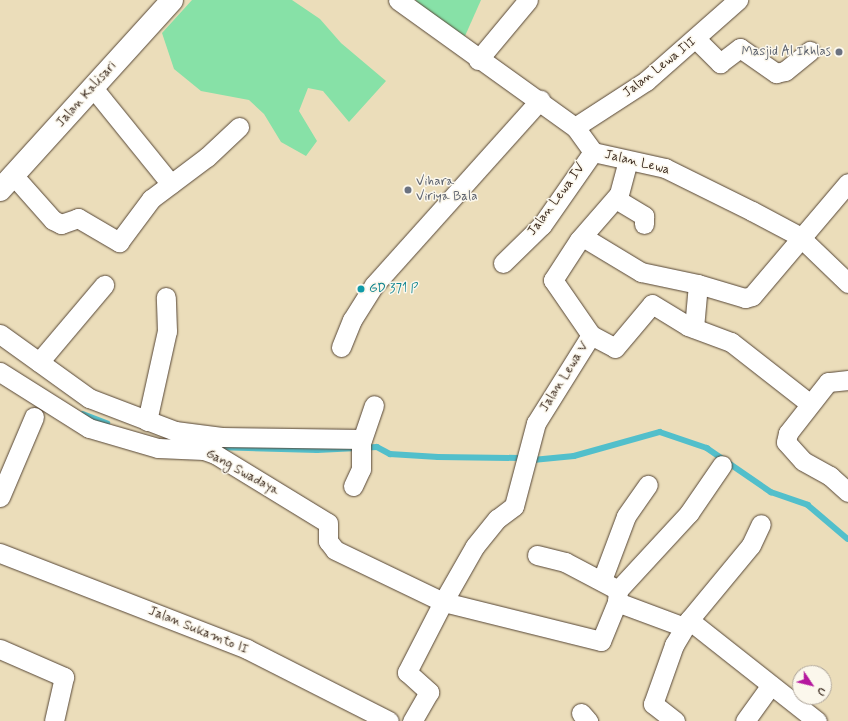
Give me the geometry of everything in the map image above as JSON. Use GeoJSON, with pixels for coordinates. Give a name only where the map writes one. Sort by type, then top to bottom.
{"type":"FeatureCollection","features":[{"type":"Feature","properties":{"kind":"street","name":"Jalan Kalisari"},"geometry":{"type":"LineString","coordinates":[[7,182],[94,88],[172,0]]}},
{"type":"Feature","properties":{"kind":"street","name":"Jalan Lewa"},"geometry":{"type":"LineString","coordinates":[[398,0],[478,60],[540,100],[575,126],[593,152],[665,168],[799,236],[848,282]]}},
{"type":"Feature","properties":{"kind":"street"},"geometry":{"type":"LineString","coordinates":[[478,60],[528,0]]}},
{"type":"Feature","properties":{"kind":"street","name":"Jalan Lewa III"},"geometry":{"type":"LineString","coordinates":[[575,126],[646,81],[697,40],[738,0]]}},
{"type":"Feature","properties":{"kind":"street"},"geometry":{"type":"LineString","coordinates":[[697,40],[720,63],[740,48],[776,73],[785,71],[810,52]]}},
{"type":"Feature","properties":{"kind":"street"},"geometry":{"type":"LineString","coordinates":[[94,88],[171,184]]}},
{"type":"Feature","properties":{"kind":"street"},"geometry":{"type":"LineString","coordinates":[[341,347],[352,320],[374,286],[540,100]]}},
{"type":"Feature","properties":{"kind":"street"},"geometry":{"type":"LineString","coordinates":[[7,182],[53,220],[61,224],[78,218],[119,242],[151,199],[239,127]]}},
{"type":"Feature","properties":{"kind":"street","name":"Jalan Lewa IV"},"geometry":{"type":"LineString","coordinates":[[503,263],[542,225],[593,152]]}},
{"type":"Feature","properties":{"kind":"street","name":"Jalan Lewa V"},"geometry":{"type":"LineString","coordinates":[[443,602],[475,546],[497,519],[514,506],[536,423],[591,335],[553,280],[583,237],[616,199],[628,161]]}},
{"type":"Feature","properties":{"kind":"street"},"geometry":{"type":"LineString","coordinates":[[583,237],[641,272],[698,284],[745,298],[752,296],[799,236],[848,183]]}},
{"type":"Feature","properties":{"kind":"street"},"geometry":{"type":"LineString","coordinates":[[616,199],[644,216],[644,224]]}},
{"type":"Feature","properties":{"kind":"street"},"geometry":{"type":"LineString","coordinates":[[694,328],[698,284]]}},
{"type":"Feature","properties":{"kind":"street"},"geometry":{"type":"LineString","coordinates":[[39,362],[104,285]]}},
{"type":"Feature","properties":{"kind":"street"},"geometry":{"type":"LineString","coordinates":[[147,421],[167,331],[166,297]]}},
{"type":"Feature","properties":{"kind":"street"},"geometry":{"type":"LineString","coordinates":[[591,335],[615,348],[652,304],[694,328],[731,342],[809,403]]}},
{"type":"Feature","properties":{"kind":"street"},"geometry":{"type":"LineString","coordinates":[[0,334],[89,398],[175,431],[222,437],[362,444]]}},
{"type":"Feature","properties":{"kind":"street","name":"Gang Swadaya"},"geometry":{"type":"LineString","coordinates":[[0,372],[89,428],[158,448],[204,450],[215,454],[328,523],[328,544],[335,550],[443,602]]}},
{"type":"Feature","properties":{"kind":"street"},"geometry":{"type":"LineString","coordinates":[[848,380],[828,382],[809,403],[786,442],[803,461],[830,476],[848,492]]}},
{"type":"Feature","properties":{"kind":"street"},"geometry":{"type":"LineString","coordinates":[[353,486],[361,469],[362,444],[374,405]]}},
{"type":"Feature","properties":{"kind":"street"},"geometry":{"type":"LineString","coordinates":[[0,497],[34,417]]}},
{"type":"Feature","properties":{"kind":"street"},"geometry":{"type":"LineString","coordinates":[[412,721],[429,692],[407,672],[443,602],[601,641],[618,596],[689,513],[722,466]]}},
{"type":"Feature","properties":{"kind":"street"},"geometry":{"type":"LineString","coordinates":[[602,580],[626,516],[648,484]]}},
{"type":"Feature","properties":{"kind":"street"},"geometry":{"type":"LineString","coordinates":[[675,721],[653,704],[687,624],[731,573],[761,524]]}},
{"type":"Feature","properties":{"kind":"street","name":"Jalan Sukamto II"},"geometry":{"type":"LineString","coordinates":[[0,553],[246,649],[389,721]]}},
{"type":"Feature","properties":{"kind":"street"},"geometry":{"type":"LineString","coordinates":[[536,555],[565,562],[602,580],[618,596],[687,624],[771,685],[817,721]]}},
{"type":"Feature","properties":{"kind":"street"},"geometry":{"type":"LineString","coordinates":[[0,648],[64,677],[54,721]]}},
{"type":"Feature","properties":{"kind":"street"},"geometry":{"type":"LineString","coordinates":[[745,721],[771,685]]}},
{"type":"Feature","properties":{"kind":"green space"},"geometry":{"type":"Polygon","coordinates":[[[192,0],[292,0],[320,19],[341,43],[386,81],[349,122],[323,91],[308,88],[299,111],[317,141],[306,156],[281,142],[264,114],[249,100],[201,91],[174,69],[162,33],[192,0]]]}},
{"type":"Feature","properties":{"kind":"green space"},"geometry":{"type":"Polygon","coordinates":[[[416,0],[481,0],[465,36],[416,11],[416,0]]]}},
{"type":"Feature","properties":{"kind":"waterway"},"geometry":{"type":"LineString","coordinates":[[83,414],[107,423]]}},
{"type":"Feature","properties":{"kind":"waterway"},"geometry":{"type":"LineString","coordinates":[[533,460],[574,456],[660,432],[707,448],[771,492],[808,505],[848,539]]}},
{"type":"Feature","properties":{"kind":"waterway"},"geometry":{"type":"LineString","coordinates":[[216,447],[317,450],[377,447],[390,454],[438,457],[519,458]]}},
{"type":"Feature","properties":{"kind":"place","name":"Masjid Al Ikhlas"},"geometry":{"type":"Point","coordinates":[839,52]}},
{"type":"Feature","properties":{"kind":"place","name":"Vihara Viriya Bala"},"geometry":{"type":"Point","coordinates":[408,190]}},
{"type":"Feature","properties":{"kind":"place","name":"GD 371 P"},"geometry":{"type":"Point","coordinates":[361,289]}}]}
